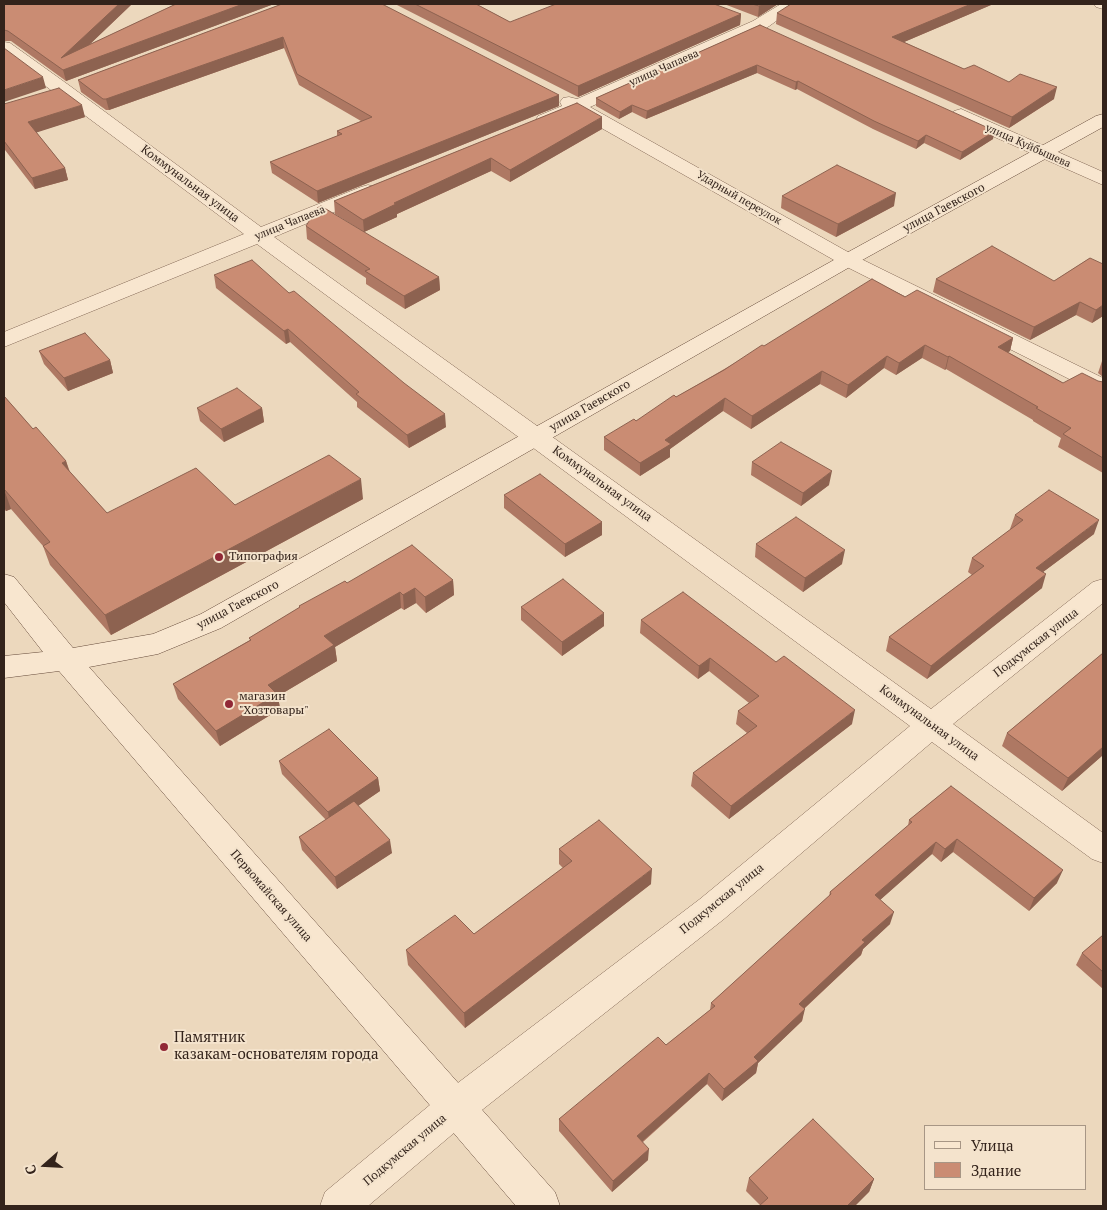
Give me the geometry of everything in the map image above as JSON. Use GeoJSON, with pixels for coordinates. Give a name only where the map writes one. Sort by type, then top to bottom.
{"type":"FeatureCollection","features":[{"type":"Feature","properties":{"kind":"street","name":"улица Чапаева"},"geometry":{"type":"LineString","coordinates":[[532,125],[578,106],[750,21],[792,4]]}},
{"type":"Feature","properties":{"kind":"street"},"geometry":{"type":"LineString","coordinates":[[750,21],[776,33]]}},
{"type":"Feature","properties":{"kind":"street","name":"Коммунальная улица"},"geometry":{"type":"LineString","coordinates":[[4,47],[258,236],[536,436],[1103,850]]}},
{"type":"Feature","properties":{"kind":"street","name":"Ударный переулок"},"geometry":{"type":"LineString","coordinates":[[552,93],[848,260],[1103,387]]}},
{"type":"Feature","properties":{"kind":"street","name":"улица Куйбышева"},"geometry":{"type":"LineString","coordinates":[[946,109],[1103,180]]}},
{"type":"Feature","properties":{"kind":"street","name":"улица Гаевского"},"geometry":{"type":"LineString","coordinates":[[66,660],[158,644],[211,621],[848,260],[1103,120]]}},
{"type":"Feature","properties":{"kind":"street","name":"улица Чапаева"},"geometry":{"type":"LineString","coordinates":[[4,340],[386,184]]}},
{"type":"Feature","properties":{"kind":"street","name":"Первомайская улица"},"geometry":{"type":"LineString","coordinates":[[4,584],[66,660],[541,1206]]}},
{"type":"Feature","properties":{"kind":"street","name":"Подкумская улица"},"geometry":{"type":"LineString","coordinates":[[339,1206],[455,1108],[712,909],[931,725],[1103,589]]}},
{"type":"Feature","properties":{"kind":"street"},"geometry":{"type":"LineString","coordinates":[[4,667],[66,660]]}},
{"type":"Feature","properties":{"kind":"building"},"geometry":{"type":"Polygon","coordinates":[[[4,4],[119,4],[61,58],[176,4],[243,4],[63,70],[4,30],[4,4]]]}},
{"type":"Feature","properties":{"kind":"building"},"geometry":{"type":"Polygon","coordinates":[[[282,4],[382,4],[559,95],[317,191],[270,162],[342,134],[337,131],[372,117],[297,74],[283,37],[106,99],[103,99],[78,80],[282,4]]]}},
{"type":"Feature","properties":{"kind":"building"},"geometry":{"type":"Polygon","coordinates":[[[415,4],[476,4],[510,22],[556,4],[714,4],[741,14],[578,86],[415,4]]]}},
{"type":"Feature","properties":{"kind":"building"},"geometry":{"type":"Polygon","coordinates":[[[791,4],[971,4],[892,37],[964,69],[974,65],[1009,82],[1020,74],[1057,87],[1012,117],[777,13],[791,4]]]}},
{"type":"Feature","properties":{"kind":"building"},"geometry":{"type":"Polygon","coordinates":[[[760,25],[995,131],[962,152],[926,135],[918,141],[874,121],[798,81],[796,82],[757,65],[647,111],[632,105],[620,112],[596,98],[760,25]]]}},
{"type":"Feature","properties":{"kind":"building"},"geometry":{"type":"Polygon","coordinates":[[[4,48],[43,77],[4,90],[4,48]]]}},
{"type":"Feature","properties":{"kind":"building"},"geometry":{"type":"Polygon","coordinates":[[[59,88],[82,105],[28,122],[65,168],[32,178],[4,141],[4,104],[59,88]]]}},
{"type":"Feature","properties":{"kind":"building"},"geometry":{"type":"Polygon","coordinates":[[[577,103],[602,117],[510,170],[491,158],[394,203],[396,204],[363,220],[334,201],[577,103]]]}},
{"type":"Feature","properties":{"kind":"building"},"geometry":{"type":"Polygon","coordinates":[[[837,165],[896,193],[838,224],[782,196],[837,165]]]}},
{"type":"Feature","properties":{"kind":"building"},"geometry":{"type":"Polygon","coordinates":[[[321,206],[439,277],[404,296],[365,271],[370,269],[306,226],[317,208],[321,206]]]}},
{"type":"Feature","properties":{"kind":"building"},"geometry":{"type":"Polygon","coordinates":[[[992,246],[1054,281],[1090,258],[1103,264],[1103,305],[1096,310],[1080,302],[1034,327],[936,279],[992,246]]]}},
{"type":"Feature","properties":{"kind":"building"},"geometry":{"type":"Polygon","coordinates":[[[252,260],[289,293],[294,291],[404,383],[445,414],[407,435],[356,394],[359,392],[288,329],[284,331],[214,275],[252,260]]]}},
{"type":"Feature","properties":{"kind":"building"},"geometry":{"type":"Polygon","coordinates":[[[872,279],[905,297],[917,290],[1013,338],[998,347],[1063,383],[1082,373],[1103,382],[1103,458],[1063,434],[1071,428],[1036,408],[1038,407],[949,356],[925,345],[899,363],[887,356],[848,385],[822,371],[752,416],[725,398],[665,440],[671,444],[640,463],[604,437],[634,419],[636,421],[674,395],[676,397],[724,370],[872,279]]]}},
{"type":"Feature","properties":{"kind":"building"},"geometry":{"type":"Polygon","coordinates":[[[85,333],[110,360],[64,378],[39,351],[85,333]]]}},
{"type":"Feature","properties":{"kind":"building"},"geometry":{"type":"Polygon","coordinates":[[[237,388],[262,408],[221,429],[197,408],[237,388]]]}},
{"type":"Feature","properties":{"kind":"building"},"geometry":{"type":"Polygon","coordinates":[[[4,396],[33,429],[36,427],[66,461],[62,463],[107,513],[196,468],[235,505],[329,455],[361,479],[105,615],[43,546],[50,542],[4,489],[4,396]]]}},
{"type":"Feature","properties":{"kind":"building"},"geometry":{"type":"Polygon","coordinates":[[[781,442],[832,471],[803,493],[752,462],[781,442]]]}},
{"type":"Feature","properties":{"kind":"building"},"geometry":{"type":"Polygon","coordinates":[[[540,474],[602,522],[565,544],[504,495],[540,474]]]}},
{"type":"Feature","properties":{"kind":"building"},"geometry":{"type":"Polygon","coordinates":[[[1049,490],[1099,520],[1036,568],[1046,574],[931,666],[889,637],[984,566],[972,558],[1023,520],[1015,515],[1049,490]]]}},
{"type":"Feature","properties":{"kind":"building"},"geometry":{"type":"Polygon","coordinates":[[[796,517],[845,550],[805,578],[756,544],[796,517]]]}},
{"type":"Feature","properties":{"kind":"building"},"geometry":{"type":"Polygon","coordinates":[[[412,545],[453,580],[425,597],[415,588],[403,595],[400,592],[324,636],[334,645],[268,685],[277,694],[216,731],[173,684],[251,640],[249,638],[299,606],[345,581],[347,583],[412,545]]]}},
{"type":"Feature","properties":{"kind":"building"},"geometry":{"type":"Polygon","coordinates":[[[563,579],[604,613],[562,642],[521,607],[563,579]]]}},
{"type":"Feature","properties":{"kind":"building"},"geometry":{"type":"Polygon","coordinates":[[[683,592],[776,662],[784,656],[855,710],[731,806],[693,773],[757,726],[738,711],[759,696],[710,658],[699,666],[641,620],[683,592]]]}},
{"type":"Feature","properties":{"kind":"building"},"geometry":{"type":"Polygon","coordinates":[[[1103,653],[1103,747],[1068,778],[1007,733],[1103,653]]]}},
{"type":"Feature","properties":{"kind":"building"},"geometry":{"type":"Polygon","coordinates":[[[329,729],[378,778],[328,812],[279,761],[329,729]]]}},
{"type":"Feature","properties":{"kind":"building"},"geometry":{"type":"Polygon","coordinates":[[[951,786],[1063,870],[1034,898],[957,839],[945,849],[936,842],[875,895],[894,912],[862,940],[865,942],[799,1004],[805,1009],[754,1057],[758,1061],[724,1089],[709,1073],[637,1136],[649,1149],[613,1181],[559,1119],[658,1037],[666,1045],[715,1006],[711,1003],[831,894],[830,892],[912,822],[909,820],[951,786]]]}},
{"type":"Feature","properties":{"kind":"building"},"geometry":{"type":"Polygon","coordinates":[[[354,801],[390,840],[335,877],[299,837],[354,801]]]}},
{"type":"Feature","properties":{"kind":"building"},"geometry":{"type":"Polygon","coordinates":[[[599,820],[652,869],[464,1013],[406,950],[455,915],[474,934],[572,861],[559,849],[599,820]]]}},
{"type":"Feature","properties":{"kind":"building"},"geometry":{"type":"Polygon","coordinates":[[[1103,935],[1103,972],[1082,953],[1103,935]]]}},
{"type":"Feature","properties":{"kind":"building"},"geometry":{"type":"Polygon","coordinates":[[[813,1119],[874,1179],[847,1206],[759,1206],[768,1198],[749,1178],[813,1119]]]}},
{"type":"Feature","properties":{"kind":"place","name":"Типография"},"geometry":{"type":"Point","coordinates":[219,557]}},
{"type":"Feature","properties":{"kind":"place","name":"магазин \"Хозтовары\""},"geometry":{"type":"Point","coordinates":[229,704]}},
{"type":"Feature","properties":{"kind":"place","name":"Памятник казакам-основателям города"},"geometry":{"type":"Point","coordinates":[164,1047]}}]}
